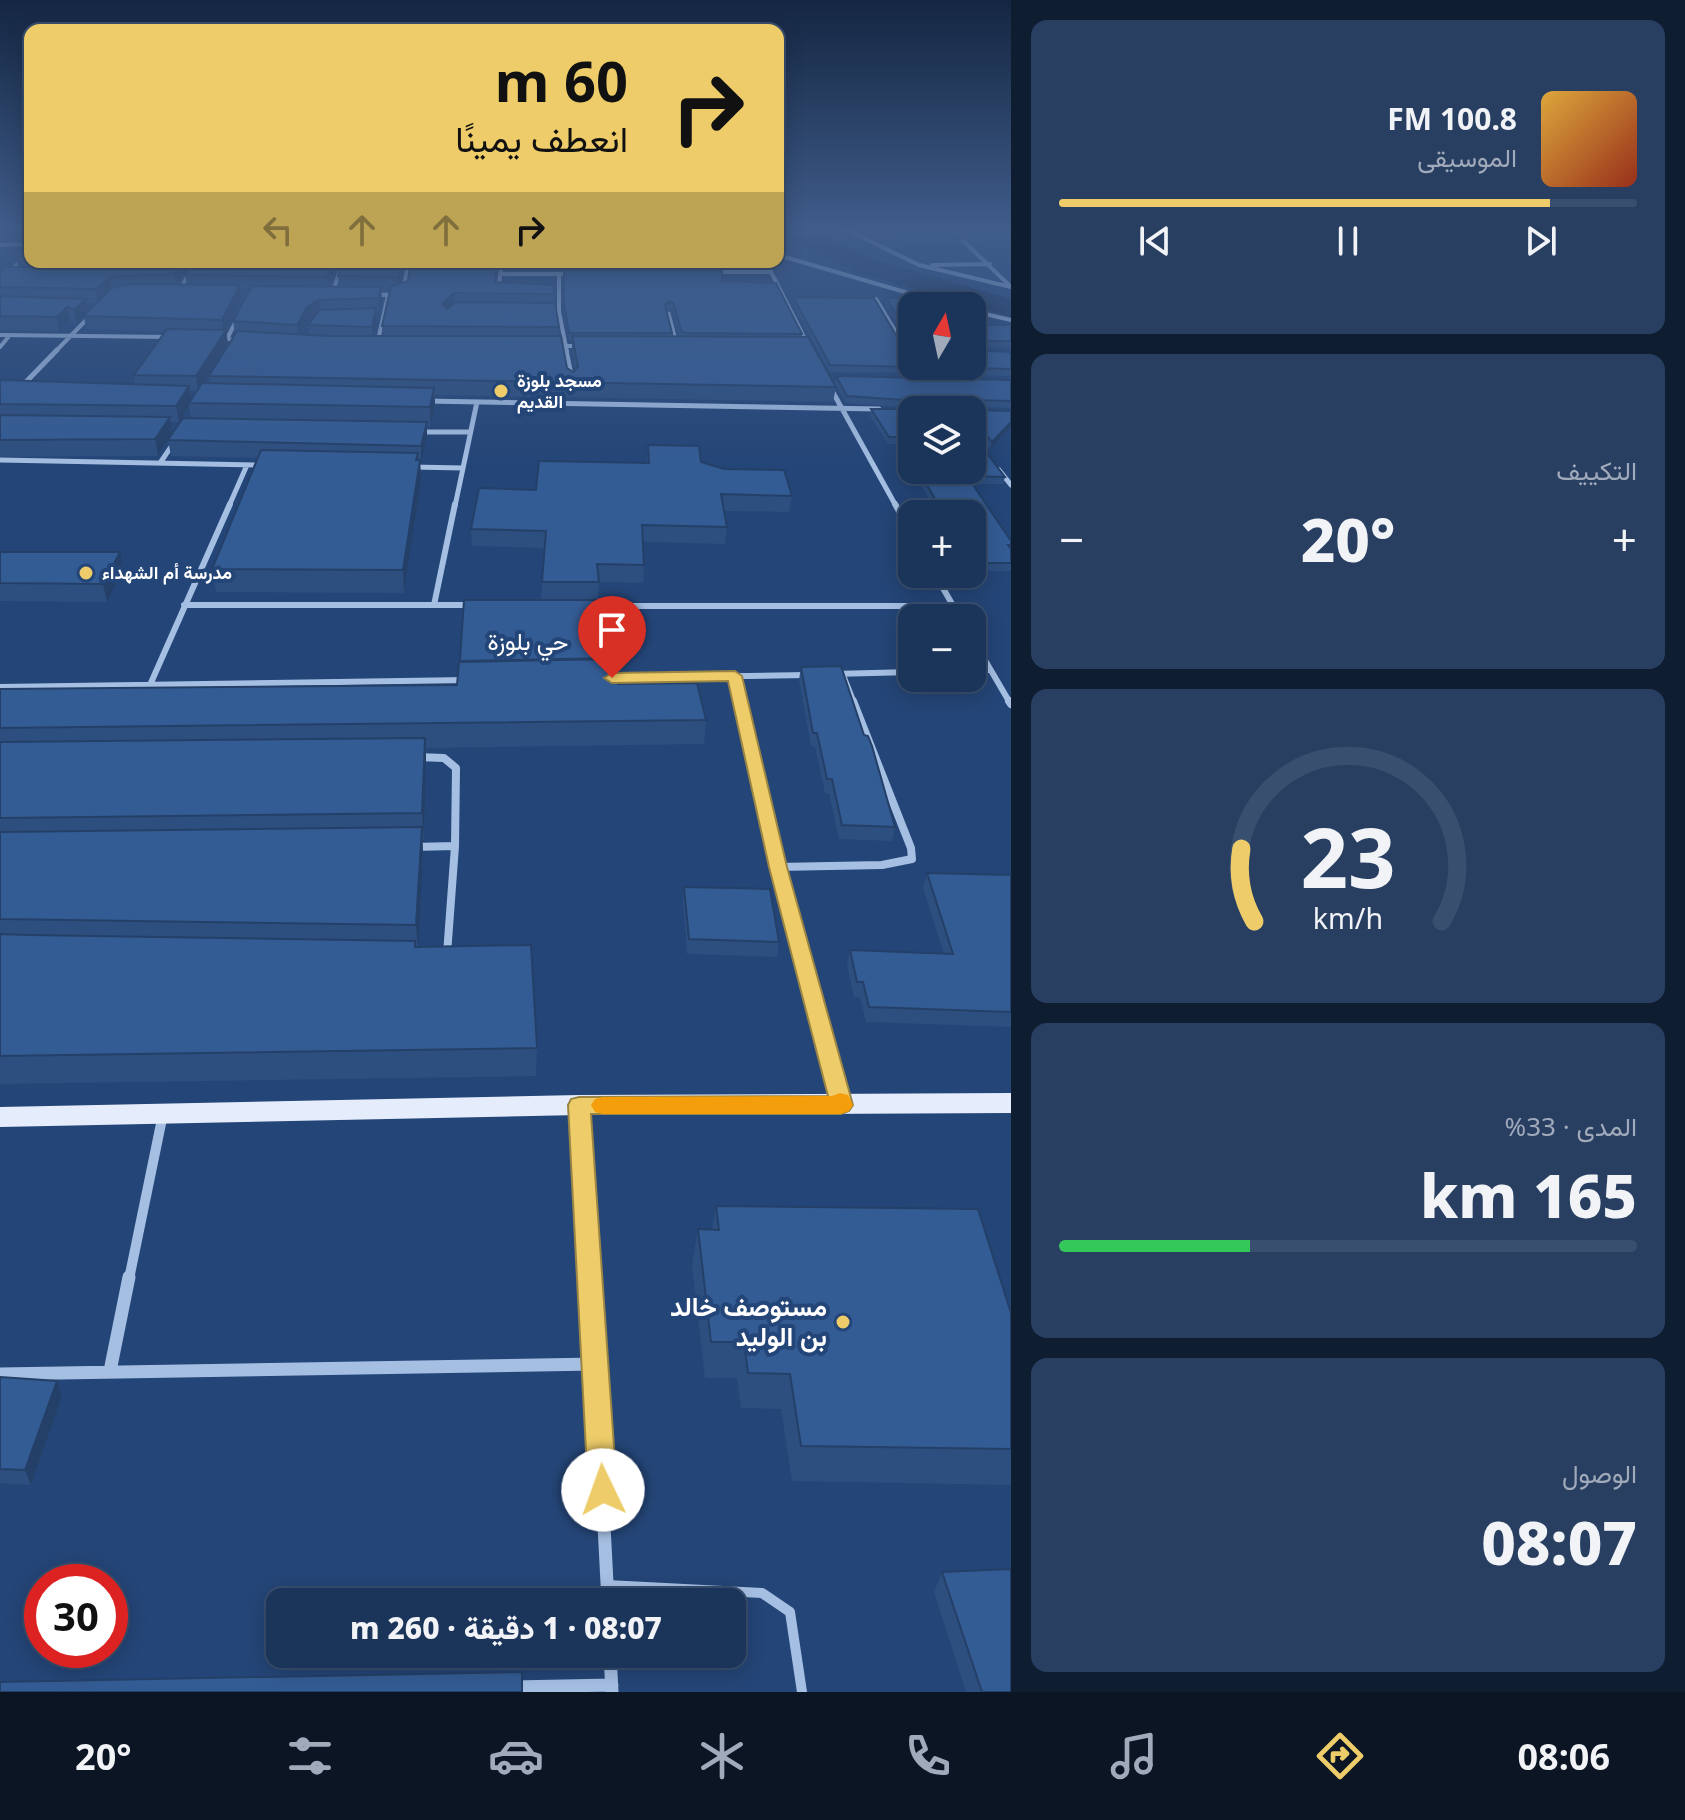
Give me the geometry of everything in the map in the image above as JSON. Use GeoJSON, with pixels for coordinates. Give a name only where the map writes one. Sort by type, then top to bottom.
{"type":"FeatureCollection","features":[{"type":"Feature","properties":{"kind":"main road"},"geometry":{"type":"LineString","coordinates":[[0,1117],[579,1105],[1011,1103]]}},
{"type":"Feature","properties":{"kind":"street"},"geometry":{"type":"LineString","coordinates":[[30,393],[16,392],[97,309]]}},
{"type":"Feature","properties":{"kind":"street"},"geometry":{"type":"LineString","coordinates":[[385,309],[377,345],[392,345]]}},
{"type":"Feature","properties":{"kind":"street"},"geometry":{"type":"LineString","coordinates":[[559,309],[572,382]]}},
{"type":"Feature","properties":{"kind":"street"},"geometry":{"type":"LineString","coordinates":[[790,309],[815,357]]}},
{"type":"Feature","properties":{"kind":"street"},"geometry":{"type":"LineString","coordinates":[[882,309],[898,334]]}},
{"type":"Feature","properties":{"kind":"street"},"geometry":{"type":"LineString","coordinates":[[986,314],[1011,320]]}},
{"type":"Feature","properties":{"kind":"street"},"geometry":{"type":"LineString","coordinates":[[227,339],[239,316]]}},
{"type":"Feature","properties":{"kind":"street"},"geometry":{"type":"LineString","coordinates":[[891,324],[898,325]]}},
{"type":"Feature","properties":{"kind":"street"},"geometry":{"type":"LineString","coordinates":[[0,335],[181,337]]}},
{"type":"Feature","properties":{"kind":"street"},"geometry":{"type":"LineString","coordinates":[[0,347],[10,335]]}},
{"type":"Feature","properties":{"kind":"street"},"geometry":{"type":"LineString","coordinates":[[212,339],[249,341]]}},
{"type":"Feature","properties":{"kind":"street"},"geometry":{"type":"LineString","coordinates":[[228,354],[236,340]]}},
{"type":"Feature","properties":{"kind":"street"},"geometry":{"type":"LineString","coordinates":[[548,346],[594,346]]}},
{"type":"Feature","properties":{"kind":"street"},"geometry":{"type":"LineString","coordinates":[[670,347],[685,347]]}},
{"type":"Feature","properties":{"kind":"street"},"geometry":{"type":"LineString","coordinates":[[794,347],[810,347]]}},
{"type":"Feature","properties":{"kind":"street"},"geometry":{"type":"LineString","coordinates":[[825,377],[898,509]]}},
{"type":"Feature","properties":{"kind":"street"},"geometry":{"type":"LineString","coordinates":[[423,401],[884,410]]}},
{"type":"Feature","properties":{"kind":"street"},"geometry":{"type":"LineString","coordinates":[[434,605],[477,402]]}},
{"type":"Feature","properties":{"kind":"street"},"geometry":{"type":"LineString","coordinates":[[160,463],[182,430]]}},
{"type":"Feature","properties":{"kind":"street"},"geometry":{"type":"LineString","coordinates":[[405,432],[469,432]]}},
{"type":"Feature","properties":{"kind":"street"},"geometry":{"type":"LineString","coordinates":[[0,460],[278,466]]}},
{"type":"Feature","properties":{"kind":"street"},"geometry":{"type":"LineString","coordinates":[[992,460],[1011,485]]}},
{"type":"Feature","properties":{"kind":"street"},"geometry":{"type":"LineString","coordinates":[[150,685],[247,465]]}},
{"type":"Feature","properties":{"kind":"street"},"geometry":{"type":"LineString","coordinates":[[401,467],[463,468]]}},
{"type":"Feature","properties":{"kind":"street"},"geometry":{"type":"LineString","coordinates":[[184,605],[481,605]]}},
{"type":"Feature","properties":{"kind":"street"},"geometry":{"type":"LineString","coordinates":[[591,606],[898,606]]}},
{"type":"Feature","properties":{"kind":"street"},"geometry":{"type":"LineString","coordinates":[[986,663],[1011,704]]}},
{"type":"Feature","properties":{"kind":"street"},"geometry":{"type":"LineString","coordinates":[[828,674],[898,672]]}},
{"type":"Feature","properties":{"kind":"street"},"geometry":{"type":"LineString","coordinates":[[778,867],[882,865],[912,859],[911,848],[843,674]]}},
{"type":"Feature","properties":{"kind":"street"},"geometry":{"type":"LineString","coordinates":[[593,678],[812,675]]}},
{"type":"Feature","properties":{"kind":"street"},"geometry":{"type":"LineString","coordinates":[[735,676],[778,867],[841,1105]]}},
{"type":"Feature","properties":{"kind":"street"},"geometry":{"type":"LineString","coordinates":[[0,687],[482,680]]}},
{"type":"Feature","properties":{"kind":"street"},"geometry":{"type":"LineString","coordinates":[[402,757],[444,758],[456,768],[449,952],[444,957],[429,960]]}},
{"type":"Feature","properties":{"kind":"street"},"geometry":{"type":"LineString","coordinates":[[408,847],[455,846]]}},
{"type":"Feature","properties":{"kind":"street"},"geometry":{"type":"LineString","coordinates":[[579,1105],[597,1364],[607,1588]]}},
{"type":"Feature","properties":{"kind":"street"},"geometry":{"type":"LineString","coordinates":[[110,1371],[163,1114]]}},
{"type":"Feature","properties":{"kind":"street"},"geometry":{"type":"LineString","coordinates":[[0,1374],[597,1364]]}},
{"type":"Feature","properties":{"kind":"street"},"geometry":{"type":"LineString","coordinates":[[503,1687],[612,1689],[611,1668]]}},
{"type":"Feature","properties":{"kind":"lane"},"geometry":{"type":"LineString","coordinates":[[669,313],[676,342],[685,347]]}},
{"type":"Feature","properties":{"kind":"lane"},"geometry":{"type":"LineString","coordinates":[[607,1585],[762,1593],[790,1612],[802,1692]]}},
{"type":"Feature","properties":{"kind":"building"},"geometry":{"type":"Polygon","coordinates":[[[0,309],[65,309],[57,317],[0,316],[0,309]]]}},
{"type":"Feature","properties":{"kind":"building"},"geometry":{"type":"Polygon","coordinates":[[[90,309],[228,309],[222,320],[83,316],[90,309]]]}},
{"type":"Feature","properties":{"kind":"building"},"geometry":{"type":"Polygon","coordinates":[[[240,309],[306,309],[297,325],[233,321],[240,309]]]}},
{"type":"Feature","properties":{"kind":"building"},"geometry":{"type":"Polygon","coordinates":[[[376,309],[372,327],[308,325],[320,310],[376,309]]]}},
{"type":"Feature","properties":{"kind":"building"},"geometry":{"type":"Polygon","coordinates":[[[386,309],[556,309],[559,327],[382,326],[386,309]]]}},
{"type":"Feature","properties":{"kind":"building"},"geometry":{"type":"Polygon","coordinates":[[[565,309],[666,309],[672,333],[569,333],[565,309]]]}},
{"type":"Feature","properties":{"kind":"building"},"geometry":{"type":"Polygon","coordinates":[[[675,309],[789,309],[802,334],[685,333],[681,331],[675,309]]]}},
{"type":"Feature","properties":{"kind":"building"},"geometry":{"type":"Polygon","coordinates":[[[800,309],[881,309],[898,338],[898,367],[830,365],[800,309]]]}},
{"type":"Feature","properties":{"kind":"building"},"geometry":{"type":"Polygon","coordinates":[[[986,325],[1011,325],[1011,341],[986,341],[986,325]]]}},
{"type":"Feature","properties":{"kind":"building"},"geometry":{"type":"Polygon","coordinates":[[[167,329],[226,330],[196,376],[134,375],[167,329]]]}},
{"type":"Feature","properties":{"kind":"building"},"geometry":{"type":"Polygon","coordinates":[[[237,331],[329,336],[561,336],[567,368],[573,372],[578,367],[572,336],[808,337],[836,387],[209,376],[237,331]]]}},
{"type":"Feature","properties":{"kind":"building"},"geometry":{"type":"Polygon","coordinates":[[[986,351],[1011,352],[1011,369],[986,368],[986,351]]]}},
{"type":"Feature","properties":{"kind":"building"},"geometry":{"type":"Polygon","coordinates":[[[836,376],[898,377],[898,380],[1011,380],[1011,401],[986,400],[986,396],[898,396],[898,400],[847,396],[836,376]]]}},
{"type":"Feature","properties":{"kind":"building"},"geometry":{"type":"Polygon","coordinates":[[[0,380],[189,386],[176,406],[0,404],[0,380]]]}},
{"type":"Feature","properties":{"kind":"building"},"geometry":{"type":"Polygon","coordinates":[[[202,383],[434,388],[430,407],[189,403],[202,383]]]}},
{"type":"Feature","properties":{"kind":"building"},"geometry":{"type":"Polygon","coordinates":[[[871,409],[898,409],[898,437],[889,437],[871,409]]]}},
{"type":"Feature","properties":{"kind":"building"},"geometry":{"type":"Polygon","coordinates":[[[986,410],[1011,411],[1011,422],[992,442],[986,434],[986,410]]]}},
{"type":"Feature","properties":{"kind":"building"},"geometry":{"type":"Polygon","coordinates":[[[0,415],[170,417],[155,439],[0,440],[0,415]]]}},
{"type":"Feature","properties":{"kind":"building"},"geometry":{"type":"Polygon","coordinates":[[[183,418],[427,422],[421,446],[168,440],[183,418]]]}},
{"type":"Feature","properties":{"kind":"building"},"geometry":{"type":"Polygon","coordinates":[[[648,445],[699,446],[701,462],[724,469],[784,470],[792,496],[721,494],[727,527],[642,525],[644,565],[597,564],[599,582],[542,582],[546,531],[471,529],[479,488],[536,490],[539,461],[649,463],[648,445]]]}},
{"type":"Feature","properties":{"kind":"building"},"geometry":{"type":"Polygon","coordinates":[[[261,450],[418,453],[416,460],[420,460],[403,570],[212,569],[261,450]]]}},
{"type":"Feature","properties":{"kind":"building"},"geometry":{"type":"Polygon","coordinates":[[[986,452],[1005,477],[986,476],[986,452]]]}},
{"type":"Feature","properties":{"kind":"building"},"geometry":{"type":"Polygon","coordinates":[[[926,484],[972,484],[983,500],[936,500],[926,484]]]}},
{"type":"Feature","properties":{"kind":"building"},"geometry":{"type":"Polygon","coordinates":[[[986,504],[1011,541],[1008,545],[1011,563],[986,563],[986,504]]]}},
{"type":"Feature","properties":{"kind":"building"},"geometry":{"type":"Polygon","coordinates":[[[0,552],[120,552],[103,584],[0,583],[0,552]]]}},
{"type":"Feature","properties":{"kind":"building"},"geometry":{"type":"Polygon","coordinates":[[[464,600],[600,600],[602,630],[611,630],[614,658],[460,661],[464,600]]]}},
{"type":"Feature","properties":{"kind":"building"},"geometry":{"type":"Polygon","coordinates":[[[616,659],[618,684],[697,683],[706,720],[0,728],[0,689],[457,685],[459,662],[616,659]]]}},
{"type":"Feature","properties":{"kind":"building"},"geometry":{"type":"Polygon","coordinates":[[[841,666],[864,735],[868,736],[872,746],[895,827],[842,825],[832,779],[827,779],[817,733],[813,733],[801,667],[841,666]]]}},
{"type":"Feature","properties":{"kind":"building"},"geometry":{"type":"Polygon","coordinates":[[[425,738],[422,813],[0,818],[0,742],[425,738]]]}},
{"type":"Feature","properties":{"kind":"building"},"geometry":{"type":"Polygon","coordinates":[[[422,827],[416,925],[0,919],[0,832],[422,827]]]}},
{"type":"Feature","properties":{"kind":"building"},"geometry":{"type":"Polygon","coordinates":[[[927,873],[1011,875],[1011,1012],[869,1007],[863,982],[857,982],[850,950],[953,954],[927,873]]]}},
{"type":"Feature","properties":{"kind":"building"},"geometry":{"type":"Polygon","coordinates":[[[684,887],[770,889],[779,942],[689,939],[684,887]]]}},
{"type":"Feature","properties":{"kind":"building"},"geometry":{"type":"Polygon","coordinates":[[[0,934],[415,941],[415,947],[531,945],[537,1048],[0,1056],[0,934]]]}},
{"type":"Feature","properties":{"kind":"building","name":"مستوصف خالد بن الوليد"},"geometry":{"type":"Polygon","coordinates":[[[716,1206],[978,1209],[1011,1313],[1011,1449],[801,1446],[790,1374],[748,1373],[744,1342],[711,1342],[698,1229],[719,1230],[716,1206]]]}},
{"type":"Feature","properties":{"kind":"building"},"geometry":{"type":"Polygon","coordinates":[[[0,1377],[57,1381],[25,1470],[0,1469],[0,1377]]]}},
{"type":"Feature","properties":{"kind":"building"},"geometry":{"type":"Polygon","coordinates":[[[1011,1569],[1011,1692],[982,1692],[942,1572],[1011,1569]]]}},
{"type":"Feature","properties":{"kind":"building"},"geometry":{"type":"Polygon","coordinates":[[[522,1672],[522,1692],[0,1692],[0,1682],[522,1672]]]}},
{"type":"Feature","properties":{"kind":"slow traffic"},"geometry":{"type":"LineString","coordinates":[[603,1105],[841,1105],[840,1101]]}},
{"type":"Feature","properties":{"kind":"place","name":"مسجد بلوزة القديم"},"geometry":{"type":"Point","coordinates":[501,391]}},
{"type":"Feature","properties":{"kind":"place","name":"مدرسة أم الشهداء"},"geometry":{"type":"Point","coordinates":[86,573]}},
{"type":"Feature","properties":{"kind":"place","name":"مستوصف خالد بن الوليد"},"geometry":{"type":"Point","coordinates":[843,1322]}},
{"type":"Feature","properties":{"kind":"district","name":"حي بلوزة"},"geometry":{"type":"Point","coordinates":[528,642]}},
{"type":"Feature","properties":{"kind":"route"},"geometry":{"type":"LineString","coordinates":[[603,1490],[579,1105],[841,1105],[778,867],[735,676],[612,678]]}}]}
